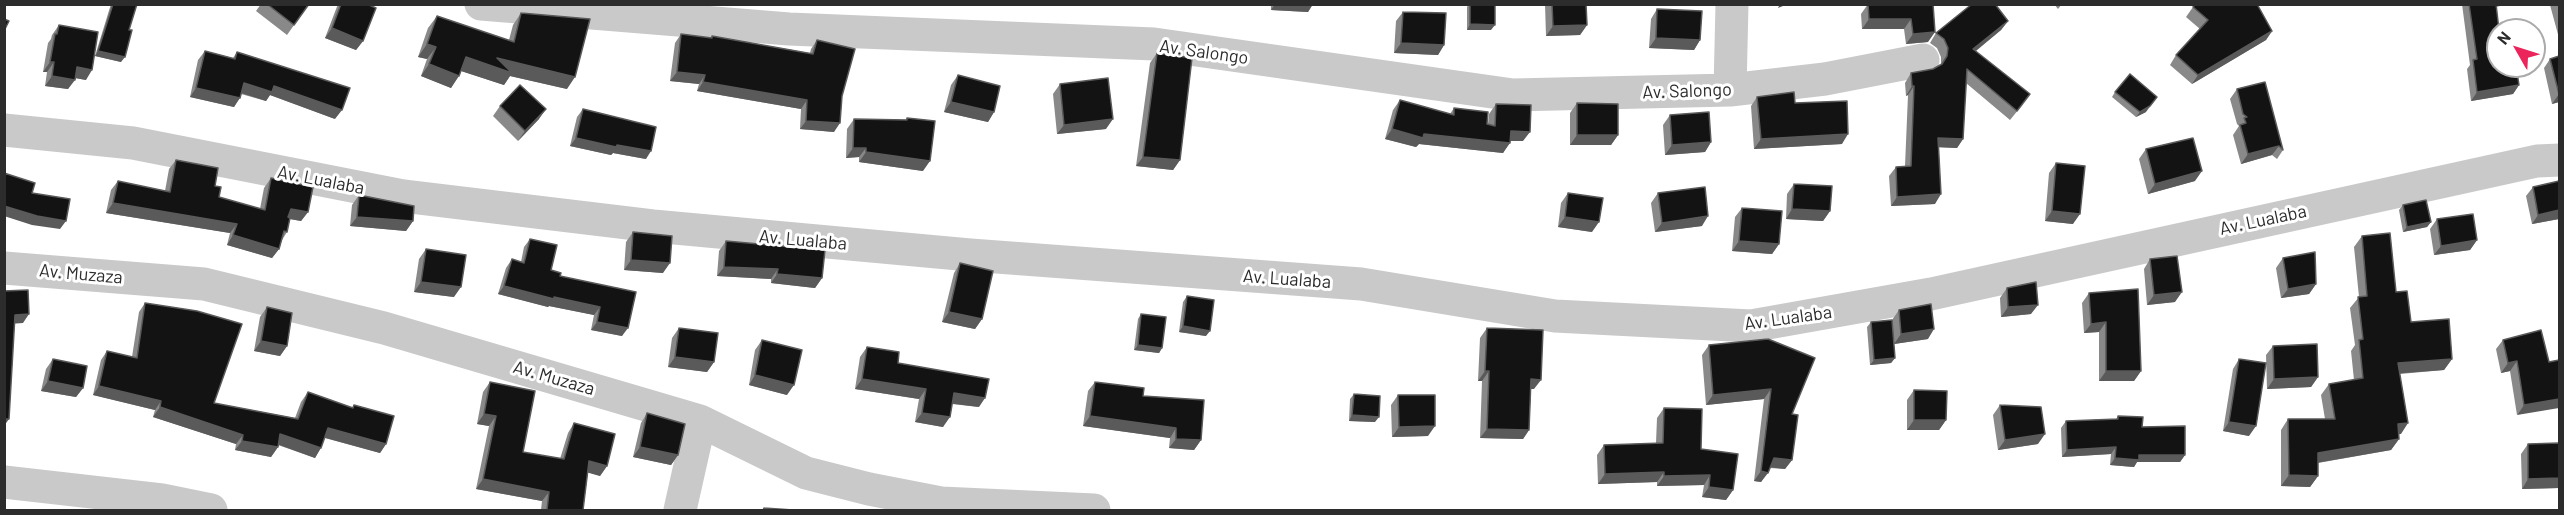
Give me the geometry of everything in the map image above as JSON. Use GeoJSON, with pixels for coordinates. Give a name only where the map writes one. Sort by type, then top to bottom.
{"type":"FeatureCollection","features":[{"type":"Feature","properties":{"kind":"street","name":"Av. Salongo"},"geometry":{"type":"LineString","coordinates":[[481,4],[789,29],[1154,44],[1512,94],[1730,90],[1825,79],[1923,60]]}},
{"type":"Feature","properties":{"kind":"street"},"geometry":{"type":"LineString","coordinates":[[1730,90],[1732,4]]}},
{"type":"Feature","properties":{"kind":"street","name":"Av. Lualaba"},"geometry":{"type":"LineString","coordinates":[[4,130],[133,143],[403,196],[654,226],[970,255],[1361,284],[1555,316],[1751,326],[1931,294],[2537,161],[2559,160]]}},
{"type":"Feature","properties":{"kind":"street","name":"Av. Muzaza"},"geometry":{"type":"LineString","coordinates":[[4,268],[204,284],[384,328],[700,421],[806,472],[869,489],[940,503],[1094,510]]}},
{"type":"Feature","properties":{"kind":"street"},"geometry":{"type":"LineString","coordinates":[[680,510],[700,421]]}},
{"type":"Feature","properties":{"kind":"street"},"geometry":{"type":"LineString","coordinates":[[4,482],[162,500],[211,510]]}},
{"type":"Feature","properties":{"kind":"building"},"geometry":{"type":"Polygon","coordinates":[[[113,4],[137,4],[129,30],[132,30],[125,57],[98,51],[113,4]]]}},
{"type":"Feature","properties":{"kind":"building"},"geometry":{"type":"Polygon","coordinates":[[[267,4],[309,4],[294,25],[267,4]]]}},
{"type":"Feature","properties":{"kind":"building"},"geometry":{"type":"Polygon","coordinates":[[[341,4],[367,4],[376,8],[363,41],[332,28],[341,4]]]}},
{"type":"Feature","properties":{"kind":"building"},"geometry":{"type":"Polygon","coordinates":[[[1470,4],[1495,4],[1495,25],[1470,24],[1470,4]]]}},
{"type":"Feature","properties":{"kind":"building"},"geometry":{"type":"Polygon","coordinates":[[[1552,4],[1586,4],[1587,25],[1553,26],[1552,4]]]}},
{"type":"Feature","properties":{"kind":"building"},"geometry":{"type":"Polygon","coordinates":[[[1868,4],[1933,4],[1935,32],[1913,34],[1911,19],[1869,19],[1868,4]]]}},
{"type":"Feature","properties":{"kind":"building"},"geometry":{"type":"Polygon","coordinates":[[[1972,4],[1995,4],[2008,21],[1973,49],[2030,94],[2017,111],[1967,69],[1963,139],[1938,138],[1941,194],[1897,197],[1896,167],[1911,166],[1914,86],[1912,86],[1911,73],[1933,69],[1942,64],[1947,56],[1948,48],[1944,39],[1936,33],[1972,4]]]}},
{"type":"Feature","properties":{"kind":"building"},"geometry":{"type":"Polygon","coordinates":[[[2195,4],[2257,4],[2272,31],[2198,75],[2176,55],[2208,20],[2193,7],[2195,4]]]}},
{"type":"Feature","properties":{"kind":"building"},"geometry":{"type":"Polygon","coordinates":[[[2469,4],[2496,4],[2498,18],[2486,18],[2486,78],[2518,78],[2519,85],[2477,92],[2473,60],[2477,59],[2469,4]]]}},
{"type":"Feature","properties":{"kind":"building"},"geometry":{"type":"Polygon","coordinates":[[[1657,9],[1702,11],[1700,40],[1656,38],[1657,9]]]}},
{"type":"Feature","properties":{"kind":"building"},"geometry":{"type":"Polygon","coordinates":[[[1403,12],[1446,13],[1444,45],[1401,43],[1403,12]]]}},
{"type":"Feature","properties":{"kind":"building"},"geometry":{"type":"Polygon","coordinates":[[[521,13],[590,19],[575,77],[497,58],[512,73],[466,57],[459,76],[429,64],[436,47],[427,44],[437,16],[514,42],[521,13]]]}},
{"type":"Feature","properties":{"kind":"building"},"geometry":{"type":"Polygon","coordinates":[[[4,19],[9,21],[4,31],[4,19]]]}},
{"type":"Feature","properties":{"kind":"building"},"geometry":{"type":"Polygon","coordinates":[[[59,25],[98,32],[92,70],[77,67],[75,80],[52,76],[54,62],[50,62],[59,25]]]}},
{"type":"Feature","properties":{"kind":"building"},"geometry":{"type":"Polygon","coordinates":[[[681,34],[712,38],[712,36],[813,54],[817,40],[855,49],[842,96],[840,123],[806,121],[807,100],[703,82],[705,75],[677,72],[681,34]]]}},
{"type":"Feature","properties":{"kind":"building"},"geometry":{"type":"Polygon","coordinates":[[[205,51],[235,59],[237,52],[350,88],[342,110],[274,86],[272,92],[244,83],[240,98],[196,88],[205,51]]]}},
{"type":"Feature","properties":{"kind":"building"},"geometry":{"type":"Polygon","coordinates":[[[1157,53],[1192,58],[1180,160],[1143,157],[1157,53]]]}},
{"type":"Feature","properties":{"kind":"building"},"geometry":{"type":"Polygon","coordinates":[[[2559,56],[2559,94],[2550,59],[2559,56]]]}},
{"type":"Feature","properties":{"kind":"building"},"geometry":{"type":"Polygon","coordinates":[[[2130,74],[2157,97],[2150,106],[2140,112],[2115,92],[2130,74]]]}},
{"type":"Feature","properties":{"kind":"building"},"geometry":{"type":"Polygon","coordinates":[[[958,75],[1000,86],[994,112],[951,102],[958,75]]]}},
{"type":"Feature","properties":{"kind":"building"},"geometry":{"type":"Polygon","coordinates":[[[1108,78],[1113,119],[1064,125],[1060,84],[1108,78]]]}},
{"type":"Feature","properties":{"kind":"building"},"geometry":{"type":"Polygon","coordinates":[[[2265,82],[2283,150],[2279,146],[2248,154],[2240,125],[2246,123],[2244,118],[2247,117],[2243,114],[2237,89],[2265,82]]]}},
{"type":"Feature","properties":{"kind":"building"},"geometry":{"type":"Polygon","coordinates":[[[520,85],[546,109],[525,131],[500,106],[520,85]]]}},
{"type":"Feature","properties":{"kind":"building"},"geometry":{"type":"Polygon","coordinates":[[[1794,92],[1795,103],[1847,101],[1848,134],[1761,139],[1757,97],[1794,92]]]}},
{"type":"Feature","properties":{"kind":"building"},"geometry":{"type":"Polygon","coordinates":[[[1400,100],[1454,115],[1454,108],[1488,112],[1487,124],[1495,126],[1496,104],[1531,105],[1530,132],[1511,131],[1510,143],[1424,134],[1423,138],[1392,129],[1400,100]]]}},
{"type":"Feature","properties":{"kind":"building"},"geometry":{"type":"Polygon","coordinates":[[[1577,103],[1618,104],[1618,135],[1577,135],[1577,103]]]}},
{"type":"Feature","properties":{"kind":"building"},"geometry":{"type":"Polygon","coordinates":[[[583,109],[656,127],[651,151],[617,145],[616,147],[576,138],[583,109]]]}},
{"type":"Feature","properties":{"kind":"building"},"geometry":{"type":"Polygon","coordinates":[[[1709,112],[1711,142],[1672,145],[1670,115],[1709,112]]]}},
{"type":"Feature","properties":{"kind":"building"},"geometry":{"type":"Polygon","coordinates":[[[907,118],[935,121],[930,161],[866,152],[866,148],[853,148],[854,119],[907,120],[907,118]]]}},
{"type":"Feature","properties":{"kind":"building"},"geometry":{"type":"Polygon","coordinates":[[[2193,138],[2202,171],[2155,184],[2146,149],[2193,138]]]}},
{"type":"Feature","properties":{"kind":"building"},"geometry":{"type":"Polygon","coordinates":[[[176,160],[218,168],[215,186],[221,187],[219,197],[265,210],[271,178],[313,187],[308,212],[291,209],[287,232],[284,231],[279,249],[233,235],[237,224],[113,203],[118,181],[170,192],[176,160]]]}},
{"type":"Feature","properties":{"kind":"building"},"geometry":{"type":"Polygon","coordinates":[[[2056,163],[2085,166],[2080,214],[2052,211],[2056,163]]]}},
{"type":"Feature","properties":{"kind":"building"},"geometry":{"type":"Polygon","coordinates":[[[4,173],[35,183],[32,193],[70,199],[66,221],[37,216],[4,206],[4,173]]]}},
{"type":"Feature","properties":{"kind":"building"},"geometry":{"type":"Polygon","coordinates":[[[2559,181],[2559,210],[2538,215],[2533,187],[2559,181]]]}},
{"type":"Feature","properties":{"kind":"building"},"geometry":{"type":"Polygon","coordinates":[[[1794,184],[1832,186],[1830,211],[1792,209],[1794,184]]]}},
{"type":"Feature","properties":{"kind":"building"},"geometry":{"type":"Polygon","coordinates":[[[1705,187],[1708,216],[1662,223],[1658,193],[1705,187]]]}},
{"type":"Feature","properties":{"kind":"building"},"geometry":{"type":"Polygon","coordinates":[[[1568,193],[1603,198],[1599,222],[1565,217],[1568,193]]]}},
{"type":"Feature","properties":{"kind":"building"},"geometry":{"type":"Polygon","coordinates":[[[359,195],[414,206],[413,221],[357,217],[359,195]]]}},
{"type":"Feature","properties":{"kind":"building"},"geometry":{"type":"Polygon","coordinates":[[[2426,200],[2431,222],[2407,227],[2403,205],[2426,200]]]}},
{"type":"Feature","properties":{"kind":"building"},"geometry":{"type":"Polygon","coordinates":[[[1742,208],[1782,211],[1779,244],[1739,241],[1742,208]]]}},
{"type":"Feature","properties":{"kind":"building"},"geometry":{"type":"Polygon","coordinates":[[[2473,214],[2477,240],[2441,246],[2437,219],[2473,214]]]}},
{"type":"Feature","properties":{"kind":"building"},"geometry":{"type":"Polygon","coordinates":[[[633,232],[672,236],[670,263],[631,260],[633,232]]]}},
{"type":"Feature","properties":{"kind":"building"},"geometry":{"type":"Polygon","coordinates":[[[2390,233],[2396,292],[2407,291],[2411,322],[2449,319],[2452,359],[2398,363],[2408,423],[2398,424],[2399,439],[2318,453],[2318,476],[2289,475],[2288,419],[2335,419],[2329,384],[2363,378],[2359,340],[2363,339],[2358,297],[2367,296],[2362,236],[2390,233]]]}},
{"type":"Feature","properties":{"kind":"building"},"geometry":{"type":"Polygon","coordinates":[[[530,239],[557,245],[551,270],[561,273],[560,276],[636,292],[628,328],[597,322],[600,307],[554,297],[554,299],[504,286],[512,259],[524,263],[530,239]]]}},
{"type":"Feature","properties":{"kind":"building"},"geometry":{"type":"Polygon","coordinates":[[[726,241],[825,250],[822,278],[777,274],[778,269],[724,267],[726,241]]]}},
{"type":"Feature","properties":{"kind":"building"},"geometry":{"type":"Polygon","coordinates":[[[426,249],[466,255],[461,287],[421,282],[426,249]]]}},
{"type":"Feature","properties":{"kind":"building"},"geometry":{"type":"Polygon","coordinates":[[[2315,252],[2316,284],[2288,289],[2283,258],[2315,252]]]}},
{"type":"Feature","properties":{"kind":"building"},"geometry":{"type":"Polygon","coordinates":[[[2177,256],[2182,292],[2154,295],[2150,259],[2177,256]]]}},
{"type":"Feature","properties":{"kind":"building"},"geometry":{"type":"Polygon","coordinates":[[[960,263],[993,271],[982,319],[949,312],[960,263]]]}},
{"type":"Feature","properties":{"kind":"building"},"geometry":{"type":"Polygon","coordinates":[[[2036,282],[2038,305],[2008,307],[2007,288],[2036,282]]]}},
{"type":"Feature","properties":{"kind":"building"},"geometry":{"type":"Polygon","coordinates":[[[2138,289],[2141,371],[2106,371],[2106,322],[2091,324],[2089,293],[2138,289]]]}},
{"type":"Feature","properties":{"kind":"building"},"geometry":{"type":"Polygon","coordinates":[[[28,290],[29,314],[15,315],[9,419],[4,419],[4,291],[28,290]]]}},
{"type":"Feature","properties":{"kind":"building"},"geometry":{"type":"Polygon","coordinates":[[[1187,296],[1214,300],[1210,331],[1183,326],[1187,296]]]}},
{"type":"Feature","properties":{"kind":"building"},"geometry":{"type":"Polygon","coordinates":[[[145,303],[197,311],[242,324],[214,403],[298,419],[308,392],[353,408],[354,405],[394,416],[386,444],[328,428],[321,448],[280,434],[278,447],[242,441],[243,435],[160,407],[161,401],[99,386],[107,351],[137,358],[145,303]]]}},
{"type":"Feature","properties":{"kind":"building"},"geometry":{"type":"Polygon","coordinates":[[[1931,304],[1934,329],[1901,334],[1899,310],[1931,304]]]}},
{"type":"Feature","properties":{"kind":"building"},"geometry":{"type":"Polygon","coordinates":[[[267,307],[292,313],[287,346],[261,341],[267,307]]]}},
{"type":"Feature","properties":{"kind":"building"},"geometry":{"type":"Polygon","coordinates":[[[1141,314],[1166,317],[1162,348],[1138,345],[1141,314]]]}},
{"type":"Feature","properties":{"kind":"building"},"geometry":{"type":"Polygon","coordinates":[[[1892,320],[1895,358],[1874,360],[1871,322],[1892,320]]]}},
{"type":"Feature","properties":{"kind":"building"},"geometry":{"type":"Polygon","coordinates":[[[679,328],[718,333],[714,362],[675,357],[679,328]]]}},
{"type":"Feature","properties":{"kind":"building"},"geometry":{"type":"Polygon","coordinates":[[[1487,328],[1543,330],[1541,380],[1531,379],[1529,430],[1487,429],[1489,371],[1485,371],[1487,328]]]}},
{"type":"Feature","properties":{"kind":"building"},"geometry":{"type":"Polygon","coordinates":[[[2541,330],[2549,362],[2559,360],[2559,399],[2524,405],[2517,361],[2508,363],[2503,340],[2541,330]]]}},
{"type":"Feature","properties":{"kind":"building"},"geometry":{"type":"Polygon","coordinates":[[[1768,339],[1815,358],[1792,414],[1798,415],[1792,460],[1774,458],[1768,473],[1761,471],[1771,389],[1713,395],[1709,345],[1768,339]]]}},
{"type":"Feature","properties":{"kind":"building"},"geometry":{"type":"Polygon","coordinates":[[[762,340],[802,350],[794,385],[755,375],[762,340]]]}},
{"type":"Feature","properties":{"kind":"building"},"geometry":{"type":"Polygon","coordinates":[[[2317,344],[2318,377],[2274,379],[2273,346],[2317,344]]]}},
{"type":"Feature","properties":{"kind":"building"},"geometry":{"type":"Polygon","coordinates":[[[867,347],[899,352],[898,363],[989,379],[985,398],[954,393],[950,417],[922,413],[926,389],[862,379],[867,347]]]}},
{"type":"Feature","properties":{"kind":"building"},"geometry":{"type":"Polygon","coordinates":[[[53,359],[87,366],[83,388],[48,381],[53,359]]]}},
{"type":"Feature","properties":{"kind":"building"},"geometry":{"type":"Polygon","coordinates":[[[2239,359],[2266,363],[2256,426],[2229,422],[2239,359]]]}},
{"type":"Feature","properties":{"kind":"building"},"geometry":{"type":"Polygon","coordinates":[[[490,382],[535,391],[523,452],[564,459],[574,423],[615,434],[607,466],[589,461],[583,510],[547,510],[549,492],[483,479],[496,416],[484,414],[490,382]]]}},
{"type":"Feature","properties":{"kind":"building"},"geometry":{"type":"Polygon","coordinates":[[[1095,382],[1144,388],[1143,396],[1204,400],[1201,440],[1176,439],[1176,428],[1090,416],[1095,382]]]}},
{"type":"Feature","properties":{"kind":"building"},"geometry":{"type":"Polygon","coordinates":[[[1914,390],[1947,391],[1946,420],[1914,420],[1914,390]]]}},
{"type":"Feature","properties":{"kind":"building"},"geometry":{"type":"Polygon","coordinates":[[[1354,394],[1380,396],[1379,417],[1352,415],[1354,394]]]}},
{"type":"Feature","properties":{"kind":"building"},"geometry":{"type":"Polygon","coordinates":[[[1398,395],[1435,395],[1435,426],[1399,427],[1398,395]]]}},
{"type":"Feature","properties":{"kind":"building"},"geometry":{"type":"Polygon","coordinates":[[[2000,405],[2041,407],[2045,434],[2005,440],[2000,405]]]}},
{"type":"Feature","properties":{"kind":"building"},"geometry":{"type":"Polygon","coordinates":[[[1664,408],[1702,409],[1701,449],[1738,454],[1733,490],[1709,487],[1710,475],[1664,476],[1664,472],[1605,474],[1604,445],[1663,443],[1664,408]]]}},
{"type":"Feature","properties":{"kind":"building"},"geometry":{"type":"Polygon","coordinates":[[[647,413],[685,424],[678,455],[640,447],[647,413]]]}},
{"type":"Feature","properties":{"kind":"building"},"geometry":{"type":"Polygon","coordinates":[[[2118,416],[2143,417],[2142,427],[2185,426],[2185,455],[2139,455],[2139,460],[2115,458],[2116,447],[2067,450],[2066,421],[2118,419],[2118,416]]]}},
{"type":"Feature","properties":{"kind":"building"},"geometry":{"type":"Polygon","coordinates":[[[2559,443],[2559,478],[2528,479],[2528,444],[2559,443]]]}},
{"type":"Feature","properties":{"kind":"building"},"geometry":{"type":"Polygon","coordinates":[[[764,508],[793,510],[763,510],[764,508]]]}}]}
